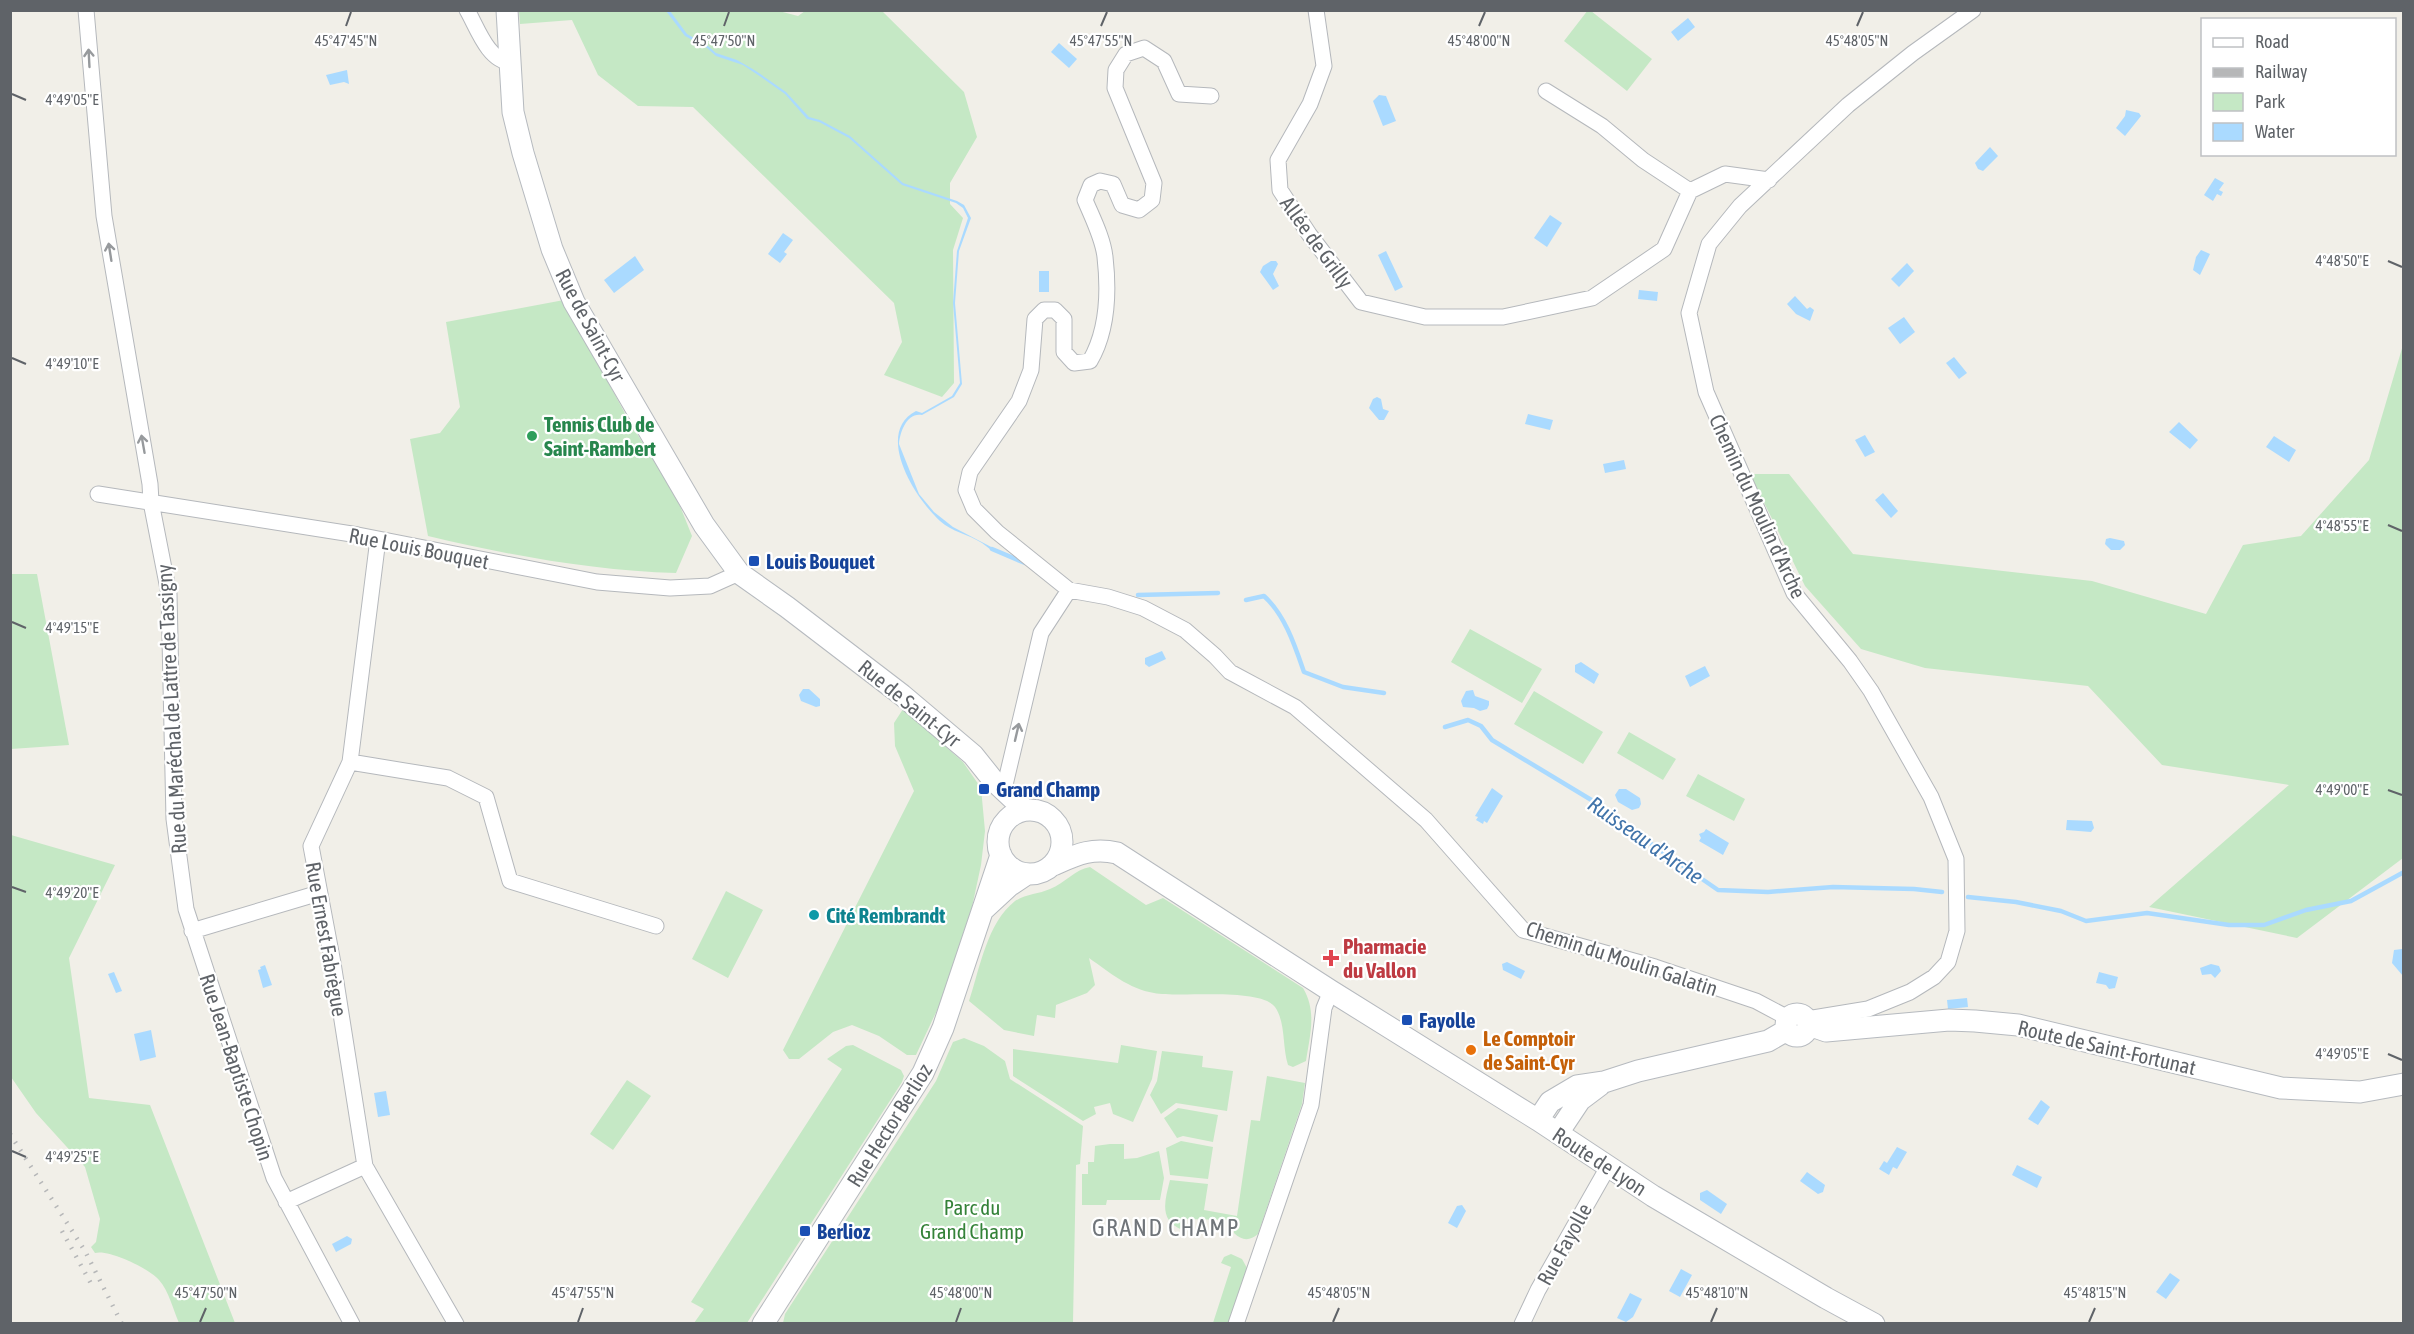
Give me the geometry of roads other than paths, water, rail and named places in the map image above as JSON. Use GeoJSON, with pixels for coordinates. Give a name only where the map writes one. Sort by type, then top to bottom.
{"type":"FeatureCollection","features":[{"type":"Feature","properties":{"kind":"main road","name":"Rue de Saint-Cyr"},"geometry":{"type":"LineString","coordinates":[[507,10],[513,112],[552,249],[574,302],[704,525],[739,573],[887,683],[973,754],[998,784],[1025,810]]}},
{"type":"Feature","properties":{"kind":"main road","name":"Rue de Saint-Cyr"},"geometry":{"type":"LineString","coordinates":[[998,784],[999,819],[1002,826]]}},
{"type":"Feature","properties":{"kind":"main road"},"geometry":{"type":"LineString","coordinates":[[1053,865],[1062,846],[1059,829],[1054,820],[1046,814],[1025,810],[1016,813],[1002,826],[998,845],[1001,855],[1011,868],[1027,874],[1045,871],[1079,854],[1101,849]]}},
{"type":"Feature","properties":{"kind":"main road"},"geometry":{"type":"LineString","coordinates":[[1059,829],[1101,849],[1117,853],[1331,991]]}},
{"type":"Feature","properties":{"kind":"main road","name":"Rue Hector Berlioz"},"geometry":{"type":"LineString","coordinates":[[763,1323],[923,1073],[939,1039],[1001,855]]}},
{"type":"Feature","properties":{"kind":"main road","name":"Rue Hector Berlioz"},"geometry":{"type":"LineString","coordinates":[[983,910],[1009,886],[1027,874]]}},
{"type":"Feature","properties":{"kind":"main road","name":"Route de Lyon"},"geometry":{"type":"LineString","coordinates":[[1331,991],[1538,1120],[1653,1196],[1806,1286],[1874,1323]]}},
{"type":"Feature","properties":{"kind":"main road","name":"Route de Saint-Fortunat"},"geometry":{"type":"LineString","coordinates":[[1798,1023],[1826,1031],[1949,1020],[2018,1025],[2281,1088],[2360,1092],[2403,1084]]}},
{"type":"Feature","properties":{"kind":"main road"},"geometry":{"type":"LineString","coordinates":[[1538,1120],[1550,1102],[1577,1086],[1604,1082],[1638,1071],[1768,1041],[1798,1023]]}},
{"type":"Feature","properties":{"kind":"main road"},"geometry":{"type":"LineString","coordinates":[[1558,1133],[1580,1100],[1604,1082]]}},
{"type":"Feature","properties":{"kind":"street","name":"Rue du Maréchal de Lattre de Tassigny"},"geometry":{"type":"LineString","coordinates":[[86,10],[104,216],[169,594],[174,819],[186,909]]}},
{"type":"Feature","properties":{"kind":"street"},"geometry":{"type":"LineString","coordinates":[[467,10],[492,54],[501,62],[510,62]]}},
{"type":"Feature","properties":{"kind":"street","name":"Allée de Grilly"},"geometry":{"type":"LineString","coordinates":[[1316,10],[1324,66],[1310,104],[1278,160],[1280,190],[1309,234],[1361,302],[1425,317],[1503,317],[1592,298],[1664,249],[1690,190]]}},
{"type":"Feature","properties":{"kind":"street","name":"Chemin du Moulin d'Arche"},"geometry":{"type":"LineString","coordinates":[[1798,1023],[1868,1009],[1910,992],[1934,977],[1948,962],[1956,931],[1956,859],[1931,797],[1871,691],[1850,661],[1794,593],[1706,392],[1689,314],[1709,244],[1740,206],[1863,93],[1973,10]]}},
{"type":"Feature","properties":{"kind":"street","name":"Chemin du Moulin Galatin"},"geometry":{"type":"LineString","coordinates":[[1210,96],[1179,94],[1164,61],[1144,48],[1126,54],[1116,70],[1115,88],[1154,183],[1152,200],[1138,210],[1122,205],[1113,184],[1100,180],[1091,185],[1085,200],[1105,255],[1107,305],[1100,344],[1090,361],[1074,363],[1064,352],[1064,319],[1055,310],[1044,310],[1035,319],[1030,370],[1019,401],[970,472],[966,490],[974,509],[997,532],[1069,590],[1108,597],[1143,608],[1185,630],[1230,672],[1295,707],[1426,820],[1524,930],[1666,971],[1756,1001],[1798,1023]]}},
{"type":"Feature","properties":{"kind":"street"},"geometry":{"type":"LineString","coordinates":[[1546,91],[1602,126],[1643,160],[1690,190],[1725,174],[1769,180]]}},
{"type":"Feature","properties":{"kind":"street","name":"Rue Louis Bouquet"},"geometry":{"type":"LineString","coordinates":[[98,494],[378,539],[597,582],[670,588],[710,586],[739,573]]}},
{"type":"Feature","properties":{"kind":"street","name":"Rue Ernest Fabrègue"},"geometry":{"type":"LineString","coordinates":[[378,539],[350,762],[311,846],[333,963],[365,1166],[456,1323]]}},
{"type":"Feature","properties":{"kind":"street"},"geometry":{"type":"LineString","coordinates":[[998,784],[1041,633],[1069,590]]}},
{"type":"Feature","properties":{"kind":"street"},"geometry":{"type":"LineString","coordinates":[[350,762],[448,778],[486,798],[510,881],[656,926]]}},
{"type":"Feature","properties":{"kind":"street"},"geometry":{"type":"LineString","coordinates":[[192,931],[319,893]]}},
{"type":"Feature","properties":{"kind":"street","name":"Rue Jean-Baptiste Chopin"},"geometry":{"type":"LineString","coordinates":[[186,909],[274,1178],[352,1323]]}},
{"type":"Feature","properties":{"kind":"street"},"geometry":{"type":"LineString","coordinates":[[1236,1323],[1311,1105],[1324,1008],[1331,991]]}},
{"type":"Feature","properties":{"kind":"street"},"geometry":{"type":"LineString","coordinates":[[286,1202],[365,1166]]}},
{"type":"Feature","properties":{"kind":"street","name":"Rue Fayolle"},"geometry":{"type":"LineString","coordinates":[[1522,1323],[1538,1290],[1608,1167]]}},
{"type":"Feature","properties":{"kind":"water"},"geometry":{"type":"Polygon","coordinates":[[[666,11],[670,11],[687,34],[716,53],[737,60],[756,71],[786,92],[809,117],[820,120],[850,136],[903,183],[957,201],[964,205],[971,218],[959,251],[955,303],[962,384],[954,397],[922,415],[908,420],[899,444],[899,434],[904,421],[916,411],[922,413],[952,396],[960,383],[953,303],[957,251],[968,218],[963,208],[956,203],[902,185],[849,138],[819,122],[807,119],[785,94],[743,65],[716,56],[707,48],[685,36],[666,11]]]}},
{"type":"Feature","properties":{"kind":"water"},"geometry":{"type":"Polygon","coordinates":[[[1688,18],[1695,27],[1678,41],[1671,32],[1688,18]]]}},
{"type":"Feature","properties":{"kind":"water"},"geometry":{"type":"Polygon","coordinates":[[[1059,43],[1077,59],[1069,68],[1051,52],[1059,43]]]}},
{"type":"Feature","properties":{"kind":"water"},"geometry":{"type":"Polygon","coordinates":[[[347,70],[349,84],[344,82],[330,85],[326,75],[347,70]]]}},
{"type":"Feature","properties":{"kind":"water"},"geometry":{"type":"Polygon","coordinates":[[[1379,95],[1386,96],[1396,121],[1383,126],[1373,101],[1379,95]]]}},
{"type":"Feature","properties":{"kind":"water"},"geometry":{"type":"Polygon","coordinates":[[[2126,110],[2139,113],[2141,116],[2125,136],[2116,128],[2125,116],[2126,110]]]}},
{"type":"Feature","properties":{"kind":"water"},"geometry":{"type":"Polygon","coordinates":[[[1990,147],[1998,156],[1983,171],[1978,169],[1975,163],[1990,147]]]}},
{"type":"Feature","properties":{"kind":"water"},"geometry":{"type":"Polygon","coordinates":[[[2215,178],[2224,183],[2219,190],[2223,192],[2221,196],[2217,194],[2213,201],[2204,195],[2215,178]]]}},
{"type":"Feature","properties":{"kind":"water"},"geometry":{"type":"Polygon","coordinates":[[[1550,215],[1562,223],[1547,247],[1534,238],[1550,215]]]}},
{"type":"Feature","properties":{"kind":"water"},"geometry":{"type":"Polygon","coordinates":[[[783,233],[793,240],[784,252],[787,254],[780,263],[768,254],[783,233]]]}},
{"type":"Feature","properties":{"kind":"water"},"geometry":{"type":"Polygon","coordinates":[[[2201,250],[2210,254],[2200,275],[2193,270],[2196,257],[2201,250]]]}},
{"type":"Feature","properties":{"kind":"water"},"geometry":{"type":"Polygon","coordinates":[[[1386,251],[1403,287],[1395,291],[1378,255],[1386,251]]]}},
{"type":"Feature","properties":{"kind":"water"},"geometry":{"type":"Polygon","coordinates":[[[635,256],[644,270],[614,293],[604,280],[635,256]]]}},
{"type":"Feature","properties":{"kind":"water"},"geometry":{"type":"Polygon","coordinates":[[[1276,261],[1278,264],[1273,274],[1279,286],[1273,290],[1260,272],[1263,266],[1276,261]]]}},
{"type":"Feature","properties":{"kind":"water"},"geometry":{"type":"Polygon","coordinates":[[[1907,263],[1914,271],[1899,287],[1891,279],[1907,263]]]}},
{"type":"Feature","properties":{"kind":"water"},"geometry":{"type":"Polygon","coordinates":[[[1039,271],[1049,271],[1049,292],[1039,292],[1039,271]]]}},
{"type":"Feature","properties":{"kind":"water"},"geometry":{"type":"Polygon","coordinates":[[[1639,290],[1658,292],[1657,301],[1638,299],[1639,290]]]}},
{"type":"Feature","properties":{"kind":"water"},"geometry":{"type":"Polygon","coordinates":[[[1795,296],[1807,309],[1810,307],[1814,310],[1810,321],[1796,314],[1787,304],[1795,296]]]}},
{"type":"Feature","properties":{"kind":"water"},"geometry":{"type":"Polygon","coordinates":[[[1904,317],[1915,332],[1900,344],[1888,328],[1904,317]]]}},
{"type":"Feature","properties":{"kind":"water"},"geometry":{"type":"Polygon","coordinates":[[[1954,357],[1967,373],[1959,379],[1946,363],[1954,357]]]}},
{"type":"Feature","properties":{"kind":"water"},"geometry":{"type":"Polygon","coordinates":[[[1377,397],[1381,399],[1383,409],[1389,411],[1384,420],[1379,420],[1369,408],[1373,399],[1377,397]]]}},
{"type":"Feature","properties":{"kind":"water"},"geometry":{"type":"Polygon","coordinates":[[[1528,414],[1553,420],[1550,430],[1525,424],[1528,414]]]}},
{"type":"Feature","properties":{"kind":"water"},"geometry":{"type":"Polygon","coordinates":[[[2179,422],[2198,440],[2190,449],[2169,432],[2179,422]]]}},
{"type":"Feature","properties":{"kind":"water"},"geometry":{"type":"Polygon","coordinates":[[[1865,435],[1875,452],[1865,457],[1855,440],[1865,435]]]}},
{"type":"Feature","properties":{"kind":"water"},"geometry":{"type":"Polygon","coordinates":[[[2274,436],[2296,450],[2289,462],[2266,447],[2274,436]]]}},
{"type":"Feature","properties":{"kind":"water"},"geometry":{"type":"Polygon","coordinates":[[[899,444],[919,494],[934,512],[953,527],[997,550],[997,553],[940,521],[920,497],[903,466],[899,444]]]}},
{"type":"Feature","properties":{"kind":"water"},"geometry":{"type":"Polygon","coordinates":[[[1624,460],[1626,469],[1605,473],[1603,464],[1624,460]]]}},
{"type":"Feature","properties":{"kind":"water"},"geometry":{"type":"Polygon","coordinates":[[[1883,493],[1898,511],[1891,518],[1875,500],[1883,493]]]}},
{"type":"Feature","properties":{"kind":"water"},"geometry":{"type":"Polygon","coordinates":[[[2106,539],[2124,541],[2125,545],[2120,550],[2111,550],[2105,544],[2106,539]]]}},
{"type":"Feature","properties":{"kind":"water"},"geometry":{"type":"Polygon","coordinates":[[[1162,651],[1166,659],[1149,667],[1145,664],[1145,658],[1162,651]]]}},
{"type":"Feature","properties":{"kind":"water"},"geometry":{"type":"Polygon","coordinates":[[[1581,662],[1599,674],[1594,684],[1575,672],[1575,665],[1581,662]]]}},
{"type":"Feature","properties":{"kind":"water"},"geometry":{"type":"Polygon","coordinates":[[[1705,666],[1710,676],[1690,687],[1685,676],[1705,666]]]}},
{"type":"Feature","properties":{"kind":"water"},"geometry":{"type":"Polygon","coordinates":[[[803,689],[809,689],[820,699],[820,706],[816,707],[801,701],[799,695],[803,689]]]}},
{"type":"Feature","properties":{"kind":"water"},"geometry":{"type":"Polygon","coordinates":[[[1473,690],[1475,696],[1489,701],[1487,709],[1480,711],[1463,707],[1461,701],[1466,691],[1473,690]]]}},
{"type":"Feature","properties":{"kind":"water"},"geometry":{"type":"Polygon","coordinates":[[[1492,788],[1503,796],[1487,823],[1484,821],[1483,824],[1476,820],[1478,817],[1475,816],[1492,788]]]}},
{"type":"Feature","properties":{"kind":"water"},"geometry":{"type":"Polygon","coordinates":[[[1619,789],[1626,789],[1640,798],[1639,808],[1632,810],[1618,802],[1615,795],[1619,789]]]}},
{"type":"Feature","properties":{"kind":"water"},"geometry":{"type":"Polygon","coordinates":[[[2067,820],[2092,821],[2094,828],[2091,832],[2066,830],[2067,820]]]}},
{"type":"Feature","properties":{"kind":"water"},"geometry":{"type":"Polygon","coordinates":[[[1706,829],[1729,843],[1723,855],[1699,841],[1701,838],[1699,834],[1706,829]]]}},
{"type":"Feature","properties":{"kind":"water"},"geometry":{"type":"Polygon","coordinates":[[[2402,949],[2403,976],[2392,963],[2394,950],[2402,949]]]}},
{"type":"Feature","properties":{"kind":"water"},"geometry":{"type":"Polygon","coordinates":[[[1507,962],[1525,971],[1521,979],[1503,970],[1502,964],[1507,962]]]}},
{"type":"Feature","properties":{"kind":"water"},"geometry":{"type":"Polygon","coordinates":[[[2211,964],[2219,966],[2221,971],[2215,978],[2211,974],[2202,975],[2200,968],[2211,964]]]}},
{"type":"Feature","properties":{"kind":"water"},"geometry":{"type":"Polygon","coordinates":[[[265,965],[272,985],[263,988],[258,970],[265,965]]]}},
{"type":"Feature","properties":{"kind":"water"},"geometry":{"type":"Polygon","coordinates":[[[114,972],[122,991],[116,993],[108,974],[114,972]]]}},
{"type":"Feature","properties":{"kind":"water"},"geometry":{"type":"Polygon","coordinates":[[[2099,972],[2118,977],[2115,988],[2109,989],[2106,985],[2096,983],[2099,972]]]}},
{"type":"Feature","properties":{"kind":"water"},"geometry":{"type":"Polygon","coordinates":[[[1967,998],[1968,1007],[1948,1009],[1947,1000],[1967,998]]]}},
{"type":"Feature","properties":{"kind":"water"},"geometry":{"type":"Polygon","coordinates":[[[151,1030],[156,1057],[140,1061],[134,1034],[151,1030]]]}},
{"type":"Feature","properties":{"kind":"water"},"geometry":{"type":"Polygon","coordinates":[[[386,1091],[390,1115],[378,1117],[374,1093],[386,1091]]]}},
{"type":"Feature","properties":{"kind":"water"},"geometry":{"type":"Polygon","coordinates":[[[2041,1100],[2050,1107],[2038,1125],[2028,1119],[2041,1100]]]}},
{"type":"Feature","properties":{"kind":"water"},"geometry":{"type":"Polygon","coordinates":[[[1897,1147],[1907,1152],[1897,1169],[1893,1167],[1889,1175],[1879,1169],[1884,1161],[1887,1163],[1897,1147]]]}},
{"type":"Feature","properties":{"kind":"water"},"geometry":{"type":"Polygon","coordinates":[[[2017,1165],[2042,1177],[2037,1188],[2012,1175],[2017,1165]]]}},
{"type":"Feature","properties":{"kind":"water"},"geometry":{"type":"Polygon","coordinates":[[[1807,1172],[1825,1185],[1823,1192],[1818,1194],[1800,1181],[1807,1172]]]}},
{"type":"Feature","properties":{"kind":"water"},"geometry":{"type":"Polygon","coordinates":[[[1707,1190],[1727,1204],[1721,1214],[1700,1200],[1700,1193],[1707,1190]]]}},
{"type":"Feature","properties":{"kind":"water"},"geometry":{"type":"Polygon","coordinates":[[[1462,1205],[1466,1211],[1457,1228],[1448,1223],[1457,1206],[1462,1205]]]}},
{"type":"Feature","properties":{"kind":"water"},"geometry":{"type":"Polygon","coordinates":[[[347,1236],[352,1239],[351,1244],[336,1252],[332,1244],[347,1236]]]}},
{"type":"Feature","properties":{"kind":"water"},"geometry":{"type":"Polygon","coordinates":[[[1681,1269],[1692,1275],[1680,1297],[1669,1291],[1681,1269]]]}},
{"type":"Feature","properties":{"kind":"water"},"geometry":{"type":"Polygon","coordinates":[[[2170,1273],[2180,1280],[2166,1299],[2156,1292],[2170,1273]]]}},
{"type":"Feature","properties":{"kind":"water"},"geometry":{"type":"Polygon","coordinates":[[[1630,1293],[1642,1299],[1633,1317],[1626,1322],[1617,1318],[1630,1293]]]}},
{"type":"Feature","properties":{"kind":"waterway","name":"Ruisseau d'Arche"},"geometry":{"type":"LineString","coordinates":[[992,549],[1025,563]]}},
{"type":"Feature","properties":{"kind":"waterway","name":"Ruisseau d'Arche"},"geometry":{"type":"LineString","coordinates":[[1138,595],[1218,593]]}},
{"type":"Feature","properties":{"kind":"waterway","name":"Ruisseau d'Arche"},"geometry":{"type":"LineString","coordinates":[[1246,600],[1264,596],[1278,612],[1304,672],[1343,687],[1384,693]]}},
{"type":"Feature","properties":{"kind":"waterway","name":"Ruisseau d'Arche"},"geometry":{"type":"LineString","coordinates":[[1445,727],[1468,720],[1481,726],[1492,740],[1603,807],[1631,830],[1718,890],[1768,892],[1833,887],[1942,892]]}},
{"type":"Feature","properties":{"kind":"waterway","name":"Ruisseau d'Arche"},"geometry":{"type":"LineString","coordinates":[[1968,897],[2016,902],[2061,911],[2086,921],[2147,913],[2229,925],[2264,925],[2306,910],[2351,901],[2404,872]]}},
{"type":"Feature","properties":{"kind":"railway"},"geometry":{"type":"LineString","coordinates":[[10,1134],[85,1251],[122,1324]]}},
{"type":"Feature","properties":{"kind":"railway"},"geometry":{"type":"LineString","coordinates":[[62,1231],[94,1289]]}},
{"type":"Feature","properties":{"kind":"place","name":"Tennis Club de Saint-Rambert"},"geometry":{"type":"Point","coordinates":[532,436]}},
{"type":"Feature","properties":{"kind":"place","name":"Louis Bouquet"},"geometry":{"type":"Point","coordinates":[754,561]}},
{"type":"Feature","properties":{"kind":"place","name":"Grand Champ"},"geometry":{"type":"Point","coordinates":[984,789]}},
{"type":"Feature","properties":{"kind":"place","name":"Cité Rembrandt"},"geometry":{"type":"Point","coordinates":[814,915]}},
{"type":"Feature","properties":{"kind":"place","name":"Pharmacie du Vallon"},"geometry":{"type":"Point","coordinates":[1331,958]}},
{"type":"Feature","properties":{"kind":"place","name":"Fayolle"},"geometry":{"type":"Point","coordinates":[1407,1020]}},
{"type":"Feature","properties":{"kind":"place","name":"Le Comptoir de Saint-Cyr"},"geometry":{"type":"Point","coordinates":[1471,1050]}},
{"type":"Feature","properties":{"kind":"place","name":"Berlioz"},"geometry":{"type":"Point","coordinates":[805,1231]}},
{"type":"Feature","properties":{"kind":"district","name":"GRAND CHAMP"},"geometry":{"type":"Point","coordinates":[1166,1227]}},
{"type":"Feature","properties":{"kind":"park label","name":"Parc du Grand Champ"},"geometry":{"type":"Point","coordinates":[972,1219]}}]}
